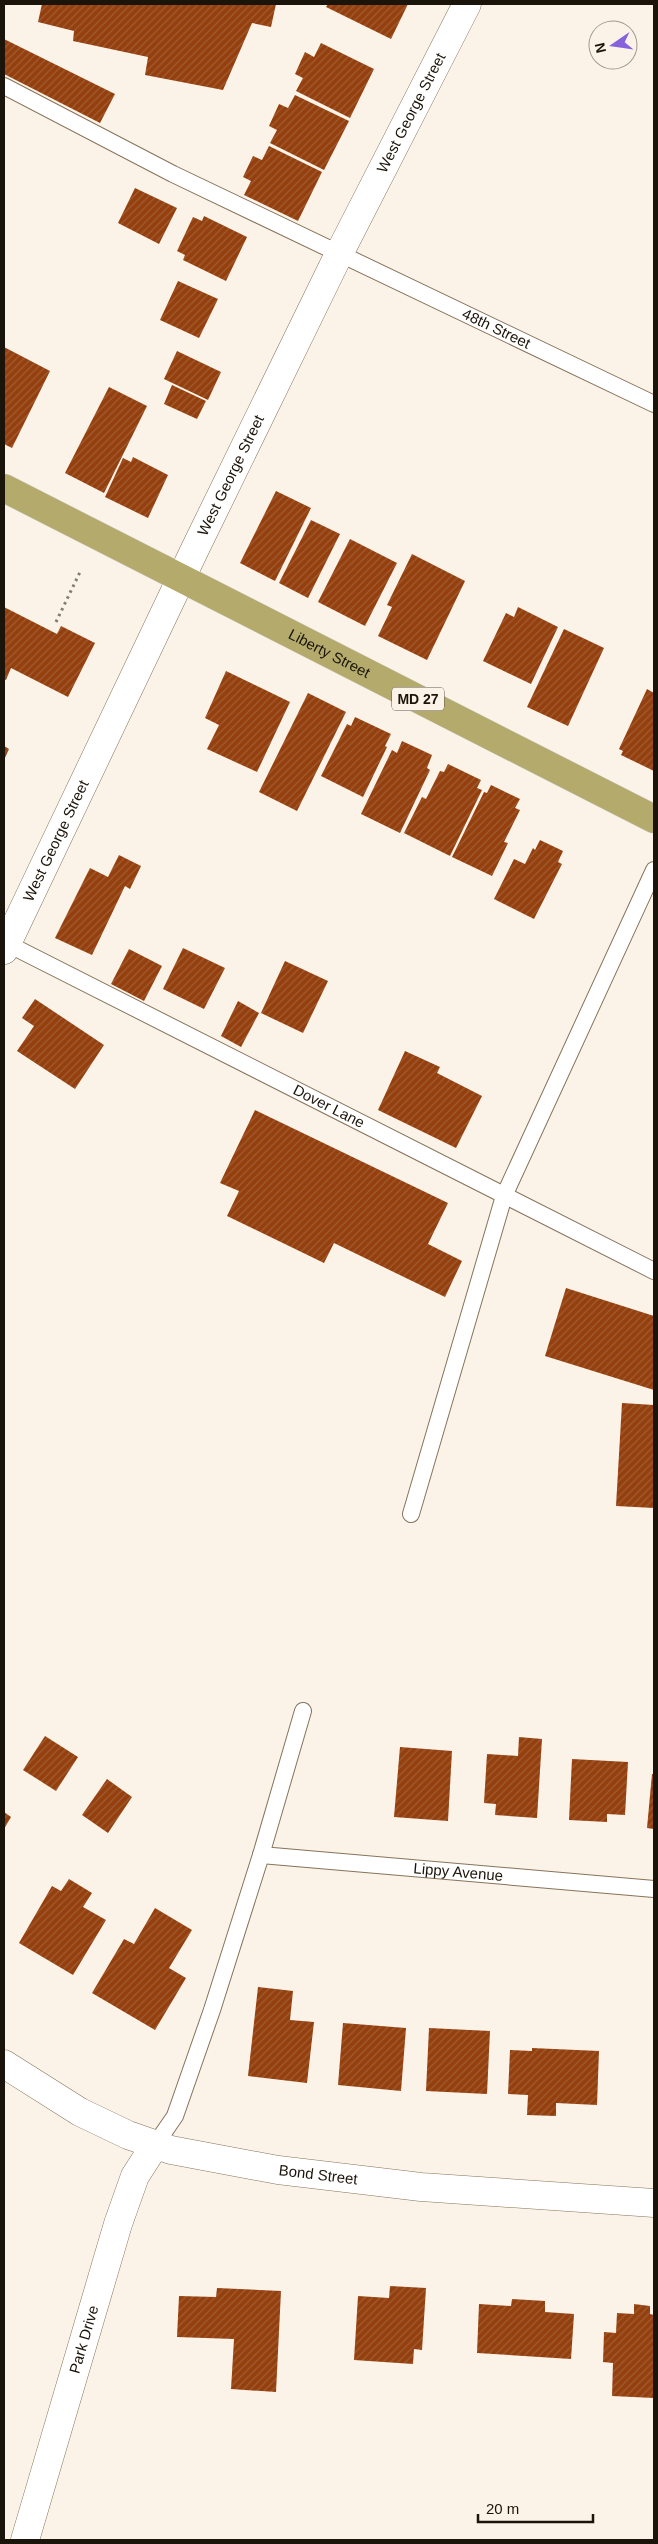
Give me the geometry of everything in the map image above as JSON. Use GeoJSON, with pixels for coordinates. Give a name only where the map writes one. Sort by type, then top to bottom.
{"type":"FeatureCollection","features":[{"type":"Feature","properties":{"kind":"highway","name":"Liberty Street"},"geometry":{"type":"LineString","coordinates":[[4,488],[654,819]]}},
{"type":"Feature","properties":{"kind":"street","name":"West George Street"},"geometry":{"type":"LineString","coordinates":[[5,945],[339,254],[467,4]]}},
{"type":"Feature","properties":{"kind":"street","name":"Bond Street"},"geometry":{"type":"LineString","coordinates":[[4,2064],[80,2112],[155,2145],[278,2170],[326,2176],[421,2187],[654,2203]]}},
{"type":"Feature","properties":{"kind":"street","name":"Park Drive"},"geometry":{"type":"LineString","coordinates":[[25,2540],[118,2224],[135,2176],[155,2145]]}},
{"type":"Feature","properties":{"kind":"lane","name":"48th Street"},"geometry":{"type":"LineString","coordinates":[[4,86],[173,174],[654,404]]}},
{"type":"Feature","properties":{"kind":"lane"},"geometry":{"type":"LineString","coordinates":[[411,1514],[504,1196],[654,870]]}},
{"type":"Feature","properties":{"kind":"lane","name":"Dover Lane"},"geometry":{"type":"LineString","coordinates":[[5,945],[654,1271]]}},
{"type":"Feature","properties":{"kind":"lane"},"geometry":{"type":"LineString","coordinates":[[155,2145],[175,2116],[212,2010],[261,1855],[303,1711]]}},
{"type":"Feature","properties":{"kind":"lane","name":"Lippy Avenue"},"geometry":{"type":"LineString","coordinates":[[261,1855],[654,1889]]}},
{"type":"Feature","properties":{"kind":"path"},"geometry":{"type":"LineString","coordinates":[[56,622],[81,570]]}},
{"type":"Feature","properties":{"kind":"building"},"geometry":{"type":"Polygon","coordinates":[[[42,4],[276,4],[271,27],[252,23],[223,90],[145,75],[148,57],[73,41],[74,31],[38,22],[42,4]]]}},
{"type":"Feature","properties":{"kind":"building"},"geometry":{"type":"Polygon","coordinates":[[[328,4],[408,4],[391,39],[326,7],[328,4]]]}},
{"type":"Feature","properties":{"kind":"building"},"geometry":{"type":"Polygon","coordinates":[[[4,39],[115,94],[100,123],[4,74],[4,39]]]}},
{"type":"Feature","properties":{"kind":"building"},"geometry":{"type":"Polygon","coordinates":[[[321,43],[374,69],[350,118],[296,91],[303,78],[295,74],[305,52],[314,57],[321,43]]]}},
{"type":"Feature","properties":{"kind":"building"},"geometry":{"type":"Polygon","coordinates":[[[295,95],[349,121],[324,170],[270,143],[277,130],[269,126],[279,104],[288,108],[295,95]]]}},
{"type":"Feature","properties":{"kind":"building"},"geometry":{"type":"Polygon","coordinates":[[[269,146],[322,172],[298,221],[244,195],[251,181],[243,177],[253,156],[262,160],[269,146]]]}},
{"type":"Feature","properties":{"kind":"building"},"geometry":{"type":"Polygon","coordinates":[[[135,188],[177,208],[159,244],[118,223],[135,188]]]}},
{"type":"Feature","properties":{"kind":"building"},"geometry":{"type":"Polygon","coordinates":[[[204,216],[247,237],[226,281],[183,260],[185,255],[177,251],[193,217],[202,221],[204,216]]]}},
{"type":"Feature","properties":{"kind":"building"},"geometry":{"type":"Polygon","coordinates":[[[178,281],[218,299],[199,338],[160,320],[178,281]]]}},
{"type":"Feature","properties":{"kind":"building"},"geometry":{"type":"Polygon","coordinates":[[[4,347],[50,371],[12,448],[4,444],[4,347]]]}},
{"type":"Feature","properties":{"kind":"building"},"geometry":{"type":"Polygon","coordinates":[[[177,351],[221,372],[208,400],[164,379],[177,351]]]}},
{"type":"Feature","properties":{"kind":"building"},"geometry":{"type":"Polygon","coordinates":[[[172,385],[206,401],[197,419],[164,404],[172,385]]]}},
{"type":"Feature","properties":{"kind":"building"},"geometry":{"type":"Polygon","coordinates":[[[109,387],[147,406],[104,493],[65,473],[109,387]]]}},
{"type":"Feature","properties":{"kind":"building"},"geometry":{"type":"Polygon","coordinates":[[[133,457],[168,475],[148,518],[105,497],[123,458],[131,462],[133,457]]]}},
{"type":"Feature","properties":{"kind":"building"},"geometry":{"type":"Polygon","coordinates":[[[276,491],[311,508],[275,581],[240,563],[276,491]]]}},
{"type":"Feature","properties":{"kind":"building"},"geometry":{"type":"Polygon","coordinates":[[[311,520],[340,534],[308,598],[279,583],[311,520]]]}},
{"type":"Feature","properties":{"kind":"building"},"geometry":{"type":"Polygon","coordinates":[[[350,539],[397,563],[365,626],[318,602],[350,539]]]}},
{"type":"Feature","properties":{"kind":"building"},"geometry":{"type":"Polygon","coordinates":[[[412,554],[465,581],[427,660],[378,636],[392,607],[387,605],[412,554]]]}},
{"type":"Feature","properties":{"kind":"building"},"geometry":{"type":"Polygon","coordinates":[[[4,607],[57,634],[61,626],[95,643],[68,697],[11,668],[6,680],[4,679],[4,607]]]}},
{"type":"Feature","properties":{"kind":"building"},"geometry":{"type":"Polygon","coordinates":[[[518,607],[558,627],[531,684],[483,661],[506,613],[514,617],[518,607]]]}},
{"type":"Feature","properties":{"kind":"building"},"geometry":{"type":"Polygon","coordinates":[[[564,629],[604,648],[568,726],[527,707],[564,629]]]}},
{"type":"Feature","properties":{"kind":"building"},"geometry":{"type":"Polygon","coordinates":[[[226,671],[290,702],[257,772],[207,749],[219,725],[205,718],[226,671]]]}},
{"type":"Feature","properties":{"kind":"building"},"geometry":{"type":"Polygon","coordinates":[[[647,689],[654,693],[654,771],[621,755],[623,751],[619,749],[647,689]]]}},
{"type":"Feature","properties":{"kind":"building"},"geometry":{"type":"Polygon","coordinates":[[[308,693],[346,712],[297,811],[259,792],[308,693]]]}},
{"type":"Feature","properties":{"kind":"building"},"geometry":{"type":"Polygon","coordinates":[[[355,717],[391,734],[385,746],[387,747],[363,797],[321,776],[347,724],[351,726],[355,717]]]}},
{"type":"Feature","properties":{"kind":"building"},"geometry":{"type":"Polygon","coordinates":[[[402,741],[432,755],[427,768],[430,770],[400,833],[361,814],[392,750],[397,753],[402,741]]]}},
{"type":"Feature","properties":{"kind":"building"},"geometry":{"type":"Polygon","coordinates":[[[4,746],[9,749],[4,760],[4,746]]]}},
{"type":"Feature","properties":{"kind":"building"},"geometry":{"type":"Polygon","coordinates":[[[448,764],[481,780],[477,788],[482,790],[450,856],[404,833],[422,797],[426,799],[440,771],[444,772],[448,764]]]}},
{"type":"Feature","properties":{"kind":"building"},"geometry":{"type":"Polygon","coordinates":[[[491,785],[520,799],[515,808],[520,810],[504,842],[508,843],[492,876],[452,857],[484,792],[487,793],[491,785]]]}},
{"type":"Feature","properties":{"kind":"building"},"geometry":{"type":"Polygon","coordinates":[[[540,840],[563,851],[558,862],[562,864],[534,919],[494,899],[514,859],[525,864],[533,848],[535,850],[540,840]]]}},
{"type":"Feature","properties":{"kind":"building"},"geometry":{"type":"Polygon","coordinates":[[[119,855],[141,866],[130,889],[125,886],[92,955],[55,938],[90,868],[108,877],[119,855]]]}},
{"type":"Feature","properties":{"kind":"building"},"geometry":{"type":"Polygon","coordinates":[[[183,948],[225,968],[204,1009],[163,989],[183,948]]]}},
{"type":"Feature","properties":{"kind":"building"},"geometry":{"type":"Polygon","coordinates":[[[129,949],[162,966],[144,1001],[111,984],[129,949]]]}},
{"type":"Feature","properties":{"kind":"building"},"geometry":{"type":"Polygon","coordinates":[[[285,961],[328,981],[303,1033],[261,1013],[285,961]]]}},
{"type":"Feature","properties":{"kind":"building"},"geometry":{"type":"Polygon","coordinates":[[[35,999],[104,1045],[75,1089],[17,1051],[34,1026],[22,1018],[35,999]]]}},
{"type":"Feature","properties":{"kind":"building"},"geometry":{"type":"Polygon","coordinates":[[[238,1001],[259,1013],[241,1047],[221,1036],[238,1001]]]}},
{"type":"Feature","properties":{"kind":"building"},"geometry":{"type":"Polygon","coordinates":[[[405,1051],[440,1067],[437,1073],[482,1096],[456,1148],[378,1110],[405,1051]]]}},
{"type":"Feature","properties":{"kind":"building"},"geometry":{"type":"Polygon","coordinates":[[[255,1110],[448,1203],[428,1244],[462,1261],[445,1297],[334,1243],[324,1263],[227,1216],[239,1191],[220,1183],[255,1110]]]}},
{"type":"Feature","properties":{"kind":"building"},"geometry":{"type":"Polygon","coordinates":[[[566,1288],[654,1316],[654,1390],[545,1356],[566,1288]]]}},
{"type":"Feature","properties":{"kind":"building"},"geometry":{"type":"Polygon","coordinates":[[[622,1403],[654,1405],[654,1508],[616,1506],[622,1403]]]}},
{"type":"Feature","properties":{"kind":"building"},"geometry":{"type":"Polygon","coordinates":[[[45,1736],[78,1757],[56,1791],[23,1770],[45,1736]]]}},
{"type":"Feature","properties":{"kind":"building"},"geometry":{"type":"Polygon","coordinates":[[[519,1737],[542,1739],[537,1818],[495,1815],[496,1804],[484,1803],[487,1754],[518,1756],[519,1737]]]}},
{"type":"Feature","properties":{"kind":"building"},"geometry":{"type":"Polygon","coordinates":[[[400,1747],[452,1751],[448,1821],[394,1817],[400,1747]]]}},
{"type":"Feature","properties":{"kind":"building"},"geometry":{"type":"Polygon","coordinates":[[[572,1759],[628,1762],[625,1815],[607,1814],[607,1822],[569,1820],[572,1759]]]}},
{"type":"Feature","properties":{"kind":"building"},"geometry":{"type":"Polygon","coordinates":[[[652,1774],[654,1774],[654,1829],[647,1828],[652,1774]]]}},
{"type":"Feature","properties":{"kind":"building"},"geometry":{"type":"Polygon","coordinates":[[[107,1779],[132,1797],[108,1833],[82,1815],[107,1779]]]}},
{"type":"Feature","properties":{"kind":"building"},"geometry":{"type":"Polygon","coordinates":[[[4,1812],[11,1817],[4,1829],[4,1812]]]}},
{"type":"Feature","properties":{"kind":"building"},"geometry":{"type":"Polygon","coordinates":[[[69,1879],[92,1893],[83,1907],[106,1920],[73,1975],[19,1943],[52,1886],[61,1891],[69,1879]]]}},
{"type":"Feature","properties":{"kind":"building"},"geometry":{"type":"Polygon","coordinates":[[[155,1908],[192,1930],[169,1968],[186,1978],[155,2030],[92,1993],[124,1939],[134,1944],[155,1908]]]}},
{"type":"Feature","properties":{"kind":"building"},"geometry":{"type":"Polygon","coordinates":[[[258,1987],[293,1991],[290,2020],[314,2022],[307,2083],[248,2076],[258,1987]]]}},
{"type":"Feature","properties":{"kind":"building"},"geometry":{"type":"Polygon","coordinates":[[[343,2023],[406,2028],[401,2091],[338,2085],[343,2023]]]}},
{"type":"Feature","properties":{"kind":"building"},"geometry":{"type":"Polygon","coordinates":[[[429,2028],[490,2031],[487,2094],[426,2091],[429,2028]]]}},
{"type":"Feature","properties":{"kind":"building"},"geometry":{"type":"Polygon","coordinates":[[[532,2048],[599,2051],[597,2105],[556,2103],[556,2116],[527,2115],[528,2095],[508,2094],[510,2050],[532,2051],[532,2048]]]}},
{"type":"Feature","properties":{"kind":"building"},"geometry":{"type":"Polygon","coordinates":[[[390,2286],[426,2288],[422,2350],[414,2349],[413,2364],[354,2360],[358,2296],[389,2298],[390,2286]]]}},
{"type":"Feature","properties":{"kind":"building"},"geometry":{"type":"Polygon","coordinates":[[[217,2288],[281,2291],[276,2392],[231,2389],[234,2339],[177,2337],[179,2296],[216,2297],[217,2288]]]}},
{"type":"Feature","properties":{"kind":"building"},"geometry":{"type":"Polygon","coordinates":[[[512,2299],[545,2301],[545,2312],[574,2314],[571,2359],[477,2353],[479,2304],[511,2306],[512,2299]]]}},
{"type":"Feature","properties":{"kind":"building"},"geometry":{"type":"Polygon","coordinates":[[[634,2304],[650,2306],[650,2314],[654,2315],[654,2398],[612,2396],[613,2363],[603,2362],[604,2332],[616,2333],[617,2313],[634,2314],[634,2304]]]}}]}
